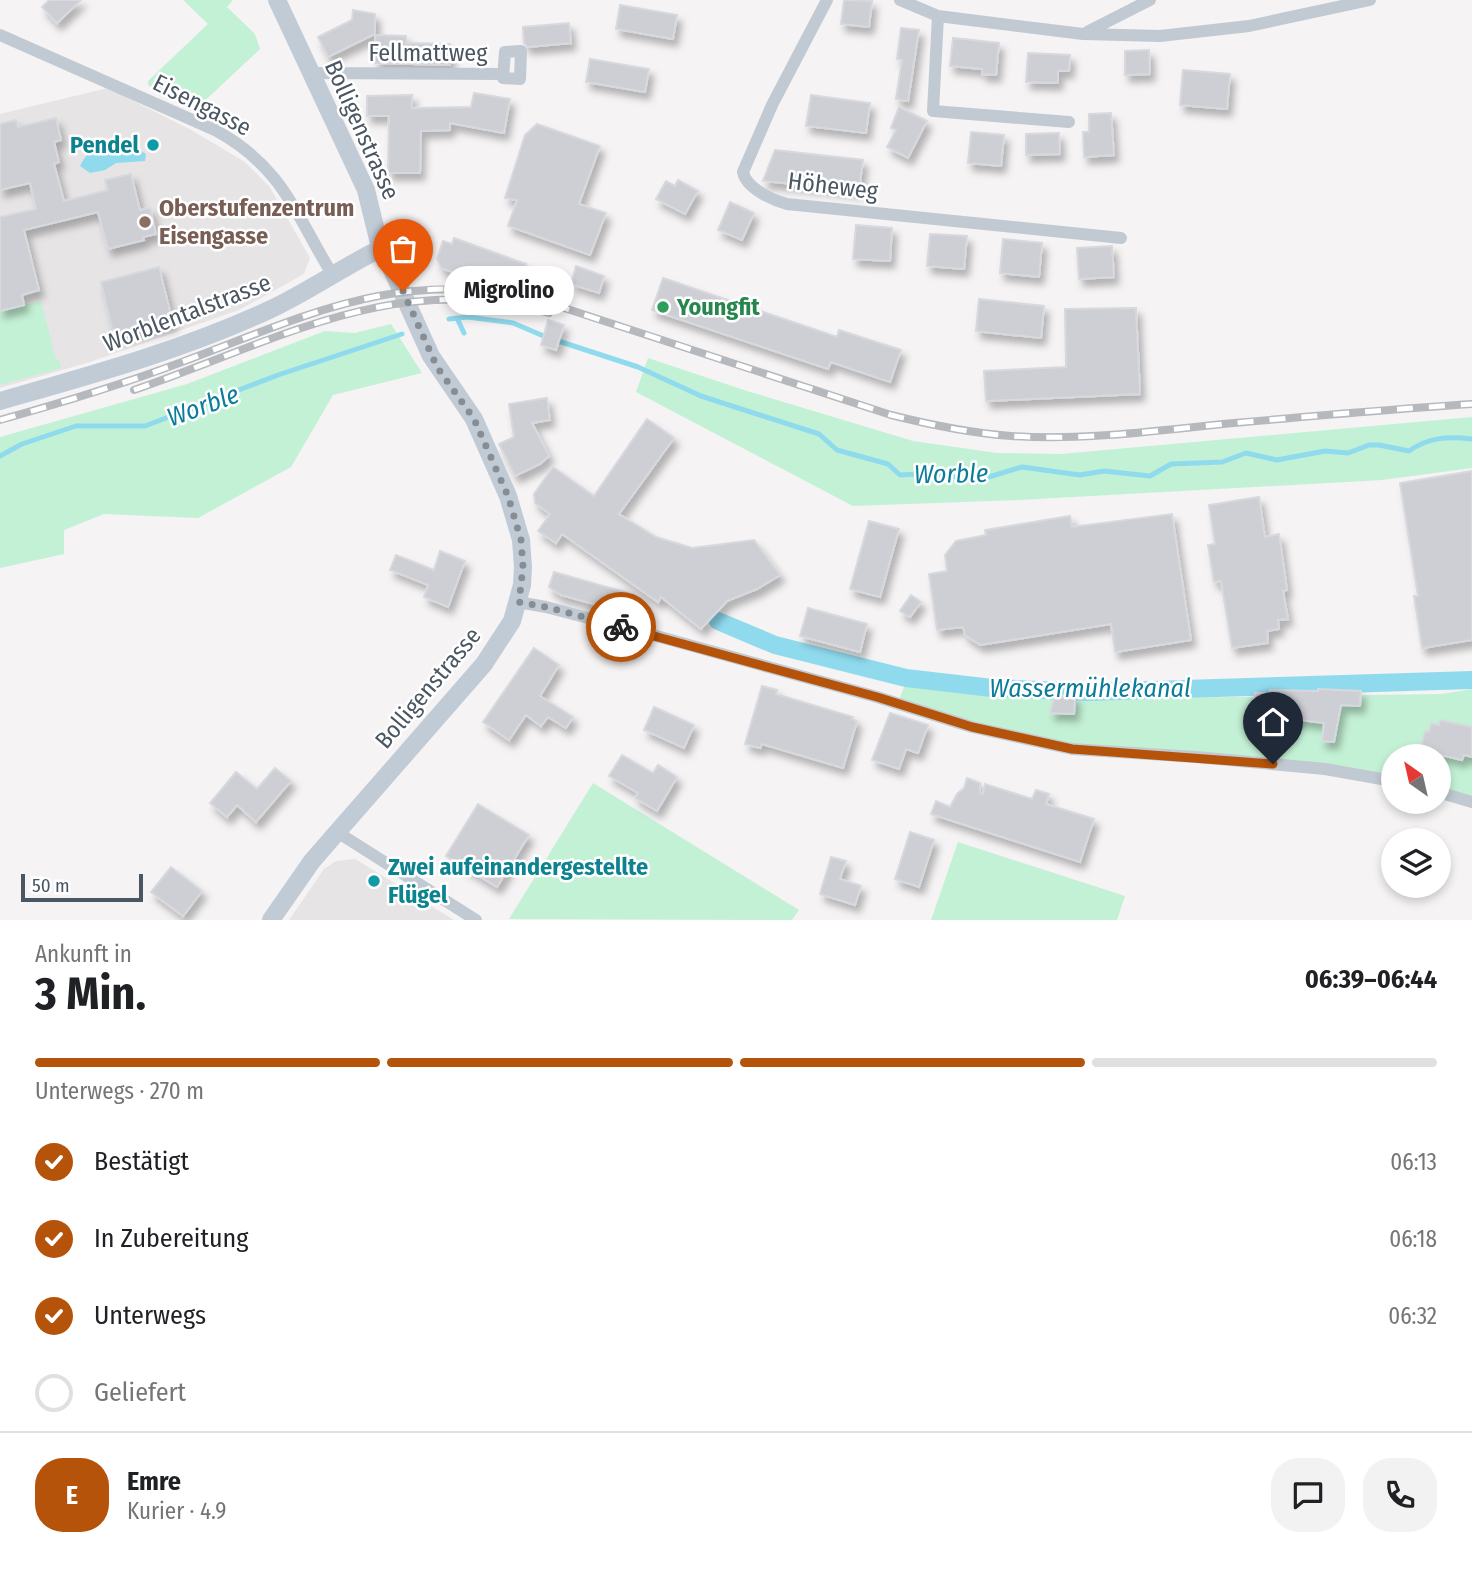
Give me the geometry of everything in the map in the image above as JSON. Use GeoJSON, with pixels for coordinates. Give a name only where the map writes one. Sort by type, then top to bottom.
{"type":"FeatureCollection","features":[{"type":"Feature","properties":{"kind":"main road","name":"Bolligenstrasse"},"geometry":{"type":"LineString","coordinates":[[271,920],[312,861],[484,664],[512,621],[519,602],[523,567],[521,540],[508,496],[469,411],[431,356],[382,248],[366,190],[277,0]]}},
{"type":"Feature","properties":{"kind":"main road","name":"Worblentalstrasse"},"geometry":{"type":"LineString","coordinates":[[0,401],[171,350],[272,309],[382,248]]}},
{"type":"Feature","properties":{"kind":"street","name":"Höheweg"},"geometry":{"type":"LineString","coordinates":[[827,0],[772,105],[743,172],[747,182],[787,204],[1121,238]]}},
{"type":"Feature","properties":{"kind":"street"},"geometry":{"type":"LineString","coordinates":[[900,0],[938,16],[1083,34],[1160,36],[1249,26],[1370,0]]}},
{"type":"Feature","properties":{"kind":"street"},"geometry":{"type":"LineString","coordinates":[[1083,34],[1150,0]]}},
{"type":"Feature","properties":{"kind":"street"},"geometry":{"type":"LineString","coordinates":[[938,16],[933,111],[1069,122]]}},
{"type":"Feature","properties":{"kind":"street","name":"Eisengasse"},"geometry":{"type":"LineString","coordinates":[[0,35],[206,126],[241,146],[264,164],[285,191],[332,274]]}},
{"type":"Feature","properties":{"kind":"street","name":"Fellmattweg"},"geometry":{"type":"LineString","coordinates":[[310,73],[503,74]]}},
{"type":"Feature","properties":{"kind":"street"},"geometry":{"type":"LineString","coordinates":[[519,602],[877,697],[972,727],[1072,749],[1312,768],[1381,780]]}},
{"type":"Feature","properties":{"kind":"street"},"geometry":{"type":"LineString","coordinates":[[1451,796],[1472,802]]}},
{"type":"Feature","properties":{"kind":"street"},"geometry":{"type":"LineString","coordinates":[[337,832],[477,920]]}},
{"type":"Feature","properties":{"kind":"shaded area","name":"Oberstufenzentrum Eisengasse"},"geometry":{"type":"Polygon","coordinates":[[[108,88],[193,131],[245,162],[269,186],[310,258],[304,274],[239,310],[90,362],[0,388],[0,114],[108,88]]]}},
{"type":"Feature","properties":{"kind":"shaded area"},"geometry":{"type":"Polygon","coordinates":[[[354,859],[454,920],[289,920],[324,869],[336,861],[354,859]]]}},
{"type":"Feature","properties":{"kind":"green space"},"geometry":{"type":"Polygon","coordinates":[[[183,0],[233,0],[227,7],[255,34],[260,49],[196,109],[148,85],[148,81],[208,24],[183,0]]]}},
{"type":"Feature","properties":{"kind":"green space"},"geometry":{"type":"Polygon","coordinates":[[[41,301],[56,360],[59,360],[61,368],[0,385],[0,375],[9,373],[0,374],[0,311],[41,301]]]}},
{"type":"Feature","properties":{"kind":"green space"},"geometry":{"type":"Polygon","coordinates":[[[391,324],[422,373],[333,395],[291,467],[198,518],[104,514],[64,530],[64,554],[0,568],[0,437],[187,384],[325,331],[355,333],[391,324]]]}},
{"type":"Feature","properties":{"kind":"green space"},"geometry":{"type":"Polygon","coordinates":[[[648,358],[913,441],[997,453],[1061,454],[1472,417],[1472,468],[1382,480],[1019,500],[853,506],[636,392],[648,358]]]}},
{"type":"Feature","properties":{"kind":"green space"},"geometry":{"type":"Polygon","coordinates":[[[905,684],[993,695],[1089,699],[1442,694],[1472,689],[1472,802],[1451,796],[1451,744],[1381,744],[1381,780],[1072,749],[898,704],[905,684]]]}},
{"type":"Feature","properties":{"kind":"green space"},"geometry":{"type":"Polygon","coordinates":[[[593,783],[799,910],[792,920],[509,919],[593,783]]]}},
{"type":"Feature","properties":{"kind":"green space"},"geometry":{"type":"Polygon","coordinates":[[[958,842],[1125,896],[1117,920],[931,920],[958,842]]]}},
{"type":"Feature","properties":{"kind":"water"},"geometry":{"type":"Polygon","coordinates":[[[124,141],[146,154],[145,161],[116,163],[105,170],[90,173],[80,166],[88,154],[98,147],[124,141]]]}},
{"type":"Feature","properties":{"kind":"building"},"geometry":{"type":"Polygon","coordinates":[[[49,0],[81,0],[57,23],[42,7],[49,0]]]}},
{"type":"Feature","properties":{"kind":"building"},"geometry":{"type":"Polygon","coordinates":[[[844,0],[872,1],[869,27],[841,24],[844,0]]]}},
{"type":"Feature","properties":{"kind":"building"},"geometry":{"type":"Polygon","coordinates":[[[620,5],[677,15],[673,39],[616,29],[620,5]]]}},
{"type":"Feature","properties":{"kind":"building"},"geometry":{"type":"Polygon","coordinates":[[[353,10],[375,14],[375,34],[328,57],[318,37],[352,20],[353,10]]]}},
{"type":"Feature","properties":{"kind":"building"},"geometry":{"type":"Polygon","coordinates":[[[569,23],[571,43],[528,47],[524,43],[523,27],[569,23]]]}},
{"type":"Feature","properties":{"kind":"building"},"geometry":{"type":"Polygon","coordinates":[[[901,28],[919,30],[908,101],[896,99],[902,60],[897,59],[901,28]]]}},
{"type":"Feature","properties":{"kind":"building"},"geometry":{"type":"Polygon","coordinates":[[[375,35],[406,36],[406,43],[450,44],[450,65],[375,63],[375,35]]]}},
{"type":"Feature","properties":{"kind":"building"},"geometry":{"type":"Polygon","coordinates":[[[953,38],[999,43],[996,75],[982,74],[982,69],[950,66],[953,38]]]}},
{"type":"Feature","properties":{"kind":"building"},"geometry":{"type":"Polygon","coordinates":[[[1149,50],[1150,74],[1125,75],[1125,51],[1149,50]]]}},
{"type":"Feature","properties":{"kind":"building"},"geometry":{"type":"Polygon","coordinates":[[[1028,53],[1070,55],[1069,71],[1058,71],[1058,83],[1026,82],[1028,53]]]}},
{"type":"Feature","properties":{"kind":"building"},"geometry":{"type":"Polygon","coordinates":[[[590,59],[649,69],[645,92],[586,82],[590,59]]]}},
{"type":"Feature","properties":{"kind":"building"},"geometry":{"type":"Polygon","coordinates":[[[1183,70],[1230,74],[1227,109],[1180,105],[1183,70]]]}},
{"type":"Feature","properties":{"kind":"building"},"geometry":{"type":"Polygon","coordinates":[[[474,93],[510,99],[504,133],[450,123],[450,130],[421,131],[420,173],[388,173],[389,116],[367,116],[367,96],[412,95],[412,108],[471,107],[474,93]]]}},
{"type":"Feature","properties":{"kind":"building"},"geometry":{"type":"Polygon","coordinates":[[[811,95],[870,103],[866,133],[806,126],[811,95]]]}},
{"type":"Feature","properties":{"kind":"building"},"geometry":{"type":"Polygon","coordinates":[[[899,107],[927,121],[908,158],[887,147],[896,130],[891,128],[899,107]]]}},
{"type":"Feature","properties":{"kind":"building"},"geometry":{"type":"Polygon","coordinates":[[[1111,113],[1114,155],[1084,157],[1083,132],[1089,132],[1089,114],[1111,113]]]}},
{"type":"Feature","properties":{"kind":"building"},"geometry":{"type":"Polygon","coordinates":[[[56,118],[61,140],[54,142],[59,162],[54,164],[64,201],[108,190],[105,180],[131,174],[140,210],[150,208],[156,234],[143,237],[144,240],[108,249],[98,212],[24,230],[39,290],[22,295],[24,305],[0,311],[0,217],[36,209],[30,183],[0,190],[0,124],[16,120],[18,127],[56,118]]]}},
{"type":"Feature","properties":{"kind":"building"},"geometry":{"type":"Polygon","coordinates":[[[537,124],[600,146],[579,204],[606,213],[590,255],[508,226],[517,200],[505,198],[525,135],[537,124]]]}},
{"type":"Feature","properties":{"kind":"building"},"geometry":{"type":"Polygon","coordinates":[[[971,132],[1004,135],[1001,166],[968,163],[971,132]]]}},
{"type":"Feature","properties":{"kind":"building"},"geometry":{"type":"Polygon","coordinates":[[[1059,133],[1060,154],[1026,155],[1026,134],[1059,133]]]}},
{"type":"Feature","properties":{"kind":"building"},"geometry":{"type":"Polygon","coordinates":[[[775,150],[863,160],[859,191],[763,181],[775,150]]]}},
{"type":"Feature","properties":{"kind":"building"},"geometry":{"type":"Polygon","coordinates":[[[678,180],[698,191],[685,214],[656,199],[666,181],[675,186],[678,180]]]}},
{"type":"Feature","properties":{"kind":"building"},"geometry":{"type":"Polygon","coordinates":[[[730,202],[754,213],[742,240],[718,230],[730,202]]]}},
{"type":"Feature","properties":{"kind":"building"},"geometry":{"type":"Polygon","coordinates":[[[856,225],[892,228],[890,261],[853,259],[856,225]]]}},
{"type":"Feature","properties":{"kind":"building"},"geometry":{"type":"Polygon","coordinates":[[[930,234],[967,236],[964,269],[927,266],[930,234]]]}},
{"type":"Feature","properties":{"kind":"building"},"geometry":{"type":"Polygon","coordinates":[[[454,238],[526,264],[521,280],[513,277],[511,281],[500,277],[499,281],[488,277],[487,280],[470,274],[469,278],[441,268],[437,259],[443,241],[452,244],[454,238]]]}},
{"type":"Feature","properties":{"kind":"building"},"geometry":{"type":"Polygon","coordinates":[[[1003,239],[1042,243],[1039,277],[1000,273],[1003,239]]]}},
{"type":"Feature","properties":{"kind":"building"},"geometry":{"type":"Polygon","coordinates":[[[1112,246],[1114,277],[1079,279],[1077,248],[1112,246]]]}},
{"type":"Feature","properties":{"kind":"building"},"geometry":{"type":"Polygon","coordinates":[[[576,266],[604,276],[599,293],[571,284],[576,266]]]}},
{"type":"Feature","properties":{"kind":"building"},"geometry":{"type":"Polygon","coordinates":[[[159,267],[173,323],[114,337],[101,282],[159,267]]]}},
{"type":"Feature","properties":{"kind":"building"},"geometry":{"type":"Polygon","coordinates":[[[663,278],[837,337],[839,330],[901,350],[890,382],[831,362],[828,369],[652,310],[663,278]]]}},
{"type":"Feature","properties":{"kind":"building"},"geometry":{"type":"Polygon","coordinates":[[[979,299],[1044,306],[1041,338],[976,331],[979,299]]]}},
{"type":"Feature","properties":{"kind":"building"},"geometry":{"type":"Polygon","coordinates":[[[1136,308],[1140,394],[986,401],[984,371],[1066,367],[1065,309],[1136,308]]]}},
{"type":"Feature","properties":{"kind":"building"},"geometry":{"type":"Polygon","coordinates":[[[548,320],[564,325],[556,350],[541,345],[548,320]]]}},
{"type":"Feature","properties":{"kind":"building"},"geometry":{"type":"Polygon","coordinates":[[[547,398],[550,420],[532,423],[549,456],[540,464],[515,476],[499,444],[514,437],[509,404],[547,398]]]}},
{"type":"Feature","properties":{"kind":"building"},"geometry":{"type":"Polygon","coordinates":[[[647,419],[674,438],[619,514],[656,537],[692,548],[754,540],[780,575],[757,589],[727,601],[701,629],[661,597],[658,602],[562,534],[556,543],[538,531],[550,514],[535,503],[534,494],[553,467],[594,496],[647,419]]]}},
{"type":"Feature","properties":{"kind":"building"},"geometry":{"type":"Polygon","coordinates":[[[1472,471],[1472,640],[1422,648],[1414,596],[1418,596],[1400,483],[1472,471]]]}},
{"type":"Feature","properties":{"kind":"building"},"geometry":{"type":"Polygon","coordinates":[[[1259,497],[1265,537],[1279,534],[1288,619],[1278,620],[1279,629],[1267,631],[1268,643],[1232,648],[1221,581],[1214,582],[1208,545],[1215,544],[1209,505],[1259,497]]]}},
{"type":"Feature","properties":{"kind":"building"},"geometry":{"type":"Polygon","coordinates":[[[1172,514],[1191,640],[1115,652],[1111,624],[980,645],[965,635],[963,627],[937,630],[929,574],[947,571],[945,555],[956,541],[986,535],[985,530],[1070,516],[1072,527],[1172,514]]]}},
{"type":"Feature","properties":{"kind":"building"},"geometry":{"type":"Polygon","coordinates":[[[869,521],[899,529],[880,597],[850,589],[869,521]]]}},
{"type":"Feature","properties":{"kind":"building"},"geometry":{"type":"Polygon","coordinates":[[[440,551],[465,561],[448,607],[424,597],[428,585],[390,570],[396,555],[434,570],[440,551]]]}},
{"type":"Feature","properties":{"kind":"building"},"geometry":{"type":"Polygon","coordinates":[[[554,572],[628,593],[616,610],[561,595],[549,587],[554,572]]]}},
{"type":"Feature","properties":{"kind":"building"},"geometry":{"type":"Polygon","coordinates":[[[911,595],[921,602],[910,617],[900,611],[911,595]]]}},
{"type":"Feature","properties":{"kind":"building"},"geometry":{"type":"Polygon","coordinates":[[[808,608],[867,624],[860,652],[800,636],[808,608]]]}},
{"type":"Feature","properties":{"kind":"building"},"geometry":{"type":"Polygon","coordinates":[[[534,648],[559,665],[540,696],[573,717],[566,728],[548,717],[541,726],[526,715],[509,740],[483,722],[534,648]]]}},
{"type":"Feature","properties":{"kind":"building"},"geometry":{"type":"Polygon","coordinates":[[[762,686],[777,690],[776,694],[853,717],[852,719],[857,721],[843,768],[762,744],[760,748],[745,744],[762,686]]]}},
{"type":"Feature","properties":{"kind":"building"},"geometry":{"type":"Polygon","coordinates":[[[1318,689],[1361,691],[1360,706],[1341,705],[1334,742],[1322,741],[1324,723],[1253,714],[1255,693],[1318,689]]]}},
{"type":"Feature","properties":{"kind":"building"},"geometry":{"type":"Polygon","coordinates":[[[1055,695],[1075,696],[1074,714],[1050,713],[1055,695]]]}},
{"type":"Feature","properties":{"kind":"building"},"geometry":{"type":"Polygon","coordinates":[[[654,707],[694,725],[684,748],[644,730],[654,707]]]}},
{"type":"Feature","properties":{"kind":"building"},"geometry":{"type":"Polygon","coordinates":[[[890,713],[928,725],[918,753],[906,749],[899,769],[872,760],[890,713]]]}},
{"type":"Feature","properties":{"kind":"building"},"geometry":{"type":"Polygon","coordinates":[[[1440,720],[1472,727],[1472,757],[1464,755],[1462,760],[1451,757],[1451,744],[1422,744],[1425,731],[1429,732],[1431,723],[1439,725],[1440,720]]]}},
{"type":"Feature","properties":{"kind":"building"},"geometry":{"type":"Polygon","coordinates":[[[622,755],[653,773],[658,765],[677,777],[657,811],[635,798],[638,793],[609,776],[622,755]]]}},
{"type":"Feature","properties":{"kind":"building"},"geometry":{"type":"Polygon","coordinates":[[[275,768],[291,781],[256,822],[237,805],[227,817],[210,803],[236,772],[257,789],[275,768]]]}},
{"type":"Feature","properties":{"kind":"building"},"geometry":{"type":"Polygon","coordinates":[[[967,778],[980,783],[980,793],[983,794],[985,784],[1032,799],[1036,790],[1049,794],[1046,804],[1094,819],[1080,862],[931,814],[936,801],[950,807],[964,788],[967,778]]]}},
{"type":"Feature","properties":{"kind":"building"},"geometry":{"type":"Polygon","coordinates":[[[478,804],[529,835],[497,887],[446,856],[478,804]]]}},
{"type":"Feature","properties":{"kind":"building"},"geometry":{"type":"Polygon","coordinates":[[[910,832],[934,840],[919,887],[895,879],[910,832]]]}},
{"type":"Feature","properties":{"kind":"building"},"geometry":{"type":"Polygon","coordinates":[[[831,857],[846,861],[840,879],[861,886],[855,905],[820,894],[831,857]]]}},
{"type":"Feature","properties":{"kind":"building"},"geometry":{"type":"Polygon","coordinates":[[[171,867],[202,891],[183,916],[151,892],[171,867]]]}},
{"type":"Feature","properties":{"kind":"waterway","name":"Worble"},"geometry":{"type":"LineString","coordinates":[[449,319],[468,317],[513,323],[546,337],[638,367],[701,396],[819,434],[837,450],[888,464],[900,475],[937,473],[982,479],[1022,467],[1080,475],[1104,471],[1150,476],[1171,464],[1222,462],[1246,453],[1277,460],[1325,451],[1348,453],[1369,445],[1409,451],[1439,439],[1472,439]]}},
{"type":"Feature","properties":{"kind":"waterway","name":"Wassermühlekanal"},"geometry":{"type":"LineString","coordinates":[[457,318],[464,333]]}},
{"type":"Feature","properties":{"kind":"waterway","name":"Worble"},"geometry":{"type":"LineString","coordinates":[[0,456],[22,444],[76,426],[145,426],[278,375],[402,334]]}},
{"type":"Feature","properties":{"kind":"waterway","name":"Wassermühlekanal"},"geometry":{"type":"LineString","coordinates":[[718,621],[775,645],[906,678],[992,688],[1088,692],[1472,680]]}},
{"type":"Feature","properties":{"kind":"railway"},"geometry":{"type":"LineString","coordinates":[[0,420],[137,378],[316,312],[403,292],[448,289],[495,292],[546,302],[891,415],[996,435],[1095,436],[1472,404]]}},
{"type":"Feature","properties":{"kind":"railway"},"geometry":{"type":"LineString","coordinates":[[134,390],[287,333],[388,305],[439,300],[493,302],[549,313]]}},
{"type":"Feature","properties":{"kind":"way so far"},"geometry":{"type":"LineString","coordinates":[[403,291],[437,367],[474,419],[508,496],[521,540],[523,567],[519,602],[621,627]]}},
{"type":"Feature","properties":{"kind":"place","name":"Pendel"},"geometry":{"type":"Point","coordinates":[153,145]}},
{"type":"Feature","properties":{"kind":"place","name":"Oberstufenzentrum Eisengasse"},"geometry":{"type":"Point","coordinates":[145,222]}},
{"type":"Feature","properties":{"kind":"place","name":"Migrolino"},"geometry":{"type":"Point","coordinates":[403,291]}},
{"type":"Feature","properties":{"kind":"place","name":"Youngfit"},"geometry":{"type":"Point","coordinates":[663,307]}},
{"type":"Feature","properties":{"kind":"place","name":"Zwei aufeinandergestellte Flügel"},"geometry":{"type":"Point","coordinates":[374,881]}},
{"type":"Feature","properties":{"kind":"route"},"geometry":{"type":"LineString","coordinates":[[621,627],[877,697],[972,727],[1072,749],[1273,764]]}}]}
